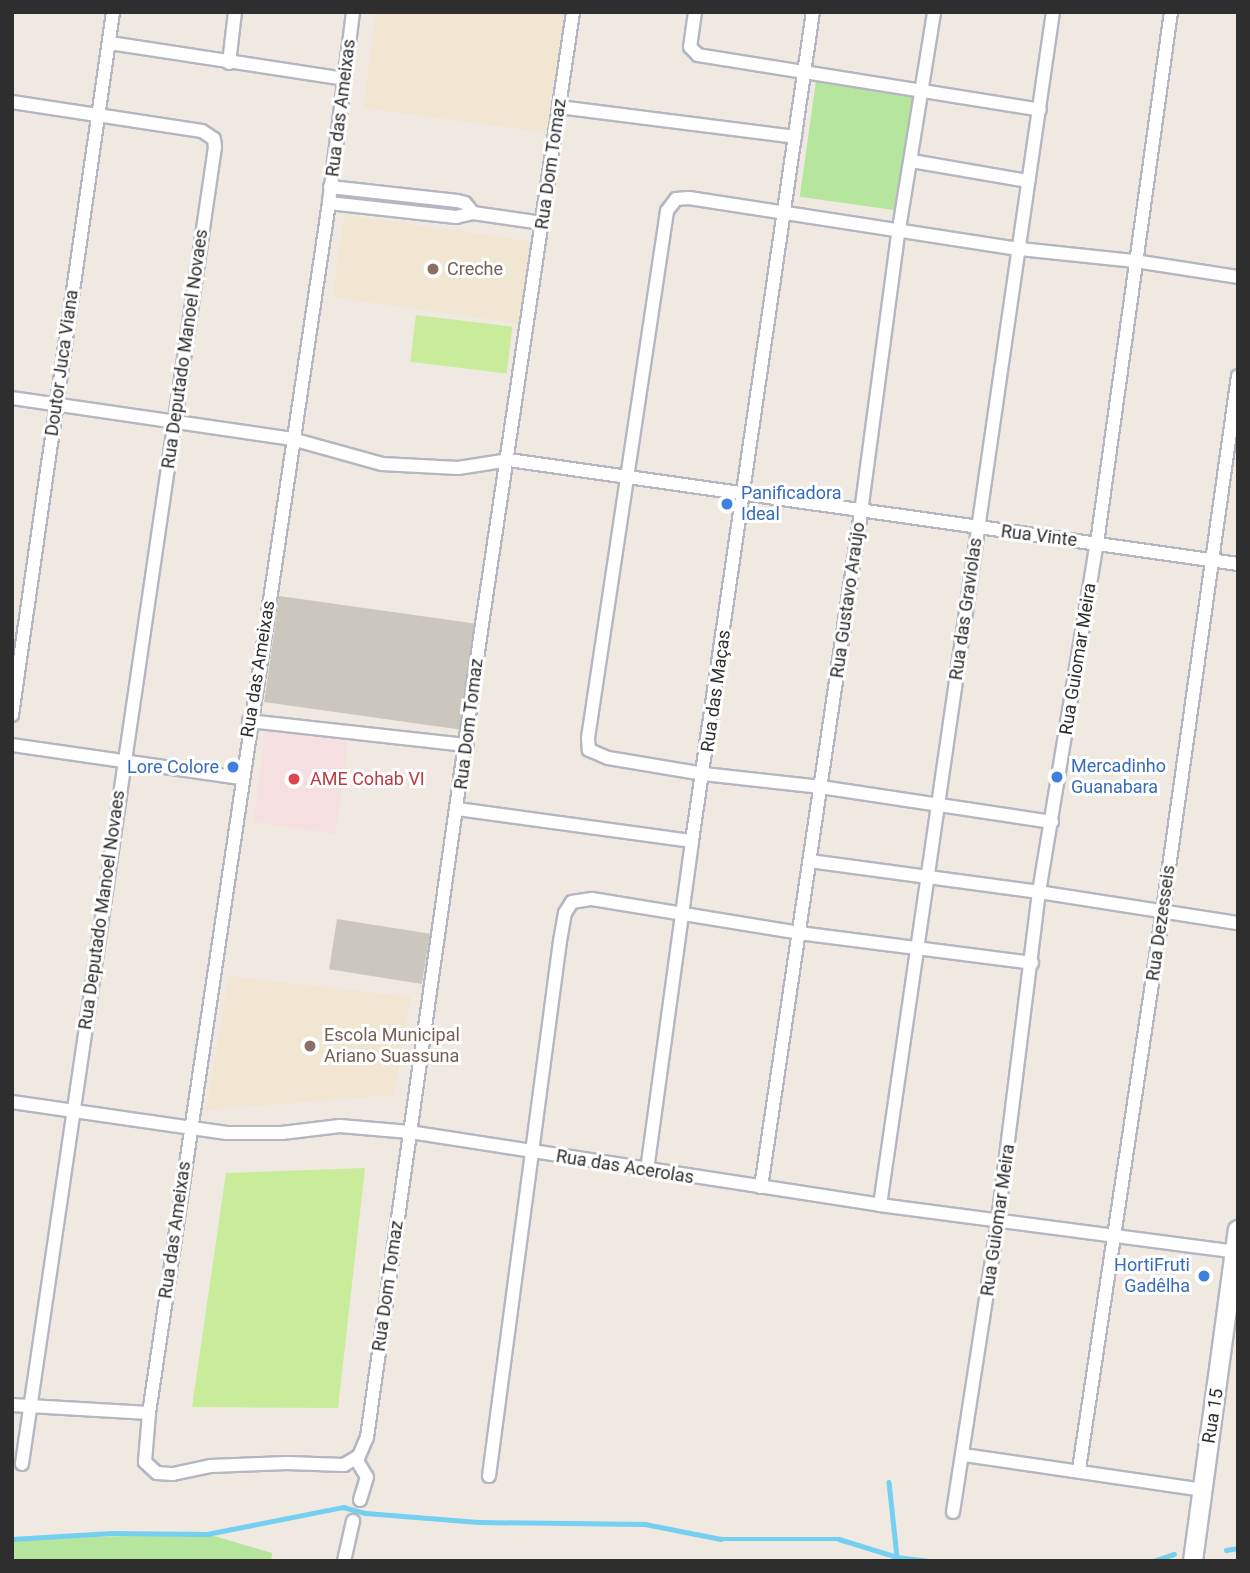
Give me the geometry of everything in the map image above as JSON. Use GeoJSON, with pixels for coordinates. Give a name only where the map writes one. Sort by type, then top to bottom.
{"type":"FeatureCollection","features":[{"type":"Feature","properties":{"kind":"main road","name":"Rua 15"},"geometry":{"type":"LineString","coordinates":[[1194,1561],[1238,1230]]}},
{"type":"Feature","properties":{"kind":"street","name":"Doutor Juca Viana"},"geometry":{"type":"LineString","coordinates":[[12,715],[15,673],[113,12]]}},
{"type":"Feature","properties":{"kind":"street"},"geometry":{"type":"LineString","coordinates":[[229,64],[235,12]]}},
{"type":"Feature","properties":{"kind":"street","name":"Rua das Ameixas"},"geometry":{"type":"LineString","coordinates":[[354,12],[329,203],[249,721],[144,1450],[146,1465],[163,1474],[211,1466],[287,1463],[344,1465],[356,1459]]}},
{"type":"Feature","properties":{"kind":"street","name":"Rua Dom Tomaz"},"geometry":{"type":"LineString","coordinates":[[356,1459],[367,1437],[458,809],[482,624],[509,460],[573,12]]}},
{"type":"Feature","properties":{"kind":"street"},"geometry":{"type":"LineString","coordinates":[[695,12],[690,41],[691,50],[698,55],[1040,110]]}},
{"type":"Feature","properties":{"kind":"street"},"geometry":{"type":"LineString","coordinates":[[559,107],[795,137],[813,12]]}},
{"type":"Feature","properties":{"kind":"street","name":"Rua Gustavo Araújo"},"geometry":{"type":"LineString","coordinates":[[761,1187],[861,512],[899,229],[912,161],[933,12]]}},
{"type":"Feature","properties":{"kind":"street","name":"Rua das Graviolas"},"geometry":{"type":"LineString","coordinates":[[880,1205],[1053,12]]}},
{"type":"Feature","properties":{"kind":"street","name":"Rua Guiomar Meira"},"geometry":{"type":"LineString","coordinates":[[953,1512],[964,1455],[998,1221],[1039,892],[1097,544],[1171,12]]}},
{"type":"Feature","properties":{"kind":"street"},"geometry":{"type":"LineString","coordinates":[[110,43],[229,64],[344,79]]}},
{"type":"Feature","properties":{"kind":"street"},"geometry":{"type":"LineString","coordinates":[[12,102],[99,114]]}},
{"type":"Feature","properties":{"kind":"street","name":"Rua Deputado Manoel Novaes"},"geometry":{"type":"LineString","coordinates":[[22,1464],[215,148],[211,135],[202,131],[99,114]]}},
{"type":"Feature","properties":{"kind":"street","name":"Rua das Maças"},"geometry":{"type":"LineString","coordinates":[[647,1170],[692,841],[704,774],[795,137]]}},
{"type":"Feature","properties":{"kind":"street"},"geometry":{"type":"LineString","coordinates":[[912,161],[1028,181]]}},
{"type":"Feature","properties":{"kind":"street"},"geometry":{"type":"LineString","coordinates":[[330,187],[457,201],[467,205],[473,213]]}},
{"type":"Feature","properties":{"kind":"street"},"geometry":{"type":"LineString","coordinates":[[1052,822],[821,787],[704,774],[601,757],[589,750],[588,738],[629,478],[664,222],[671,202],[680,198],[1020,249],[1135,261],[1238,277]]}},
{"type":"Feature","properties":{"kind":"street"},"geometry":{"type":"LineString","coordinates":[[329,203],[456,217],[473,213],[542,223]]}},
{"type":"Feature","properties":{"kind":"street","name":"Rua Dezesseis"},"geometry":{"type":"LineString","coordinates":[[1079,1469],[1163,910],[1238,376]]}},
{"type":"Feature","properties":{"kind":"street"},"geometry":{"type":"LineString","coordinates":[[12,398],[292,439],[382,464],[428,469],[470,468],[509,460]]}},
{"type":"Feature","properties":{"kind":"street","name":"Rua Vinte"},"geometry":{"type":"LineString","coordinates":[[509,460],[1238,564]]}},
{"type":"Feature","properties":{"kind":"street"},"geometry":{"type":"LineString","coordinates":[[249,721],[467,745]]}},
{"type":"Feature","properties":{"kind":"street"},"geometry":{"type":"LineString","coordinates":[[12,745],[242,778]]}},
{"type":"Feature","properties":{"kind":"street"},"geometry":{"type":"LineString","coordinates":[[458,809],[692,841]]}},
{"type":"Feature","properties":{"kind":"street"},"geometry":{"type":"LineString","coordinates":[[810,862],[1039,892],[1238,923]]}},
{"type":"Feature","properties":{"kind":"street"},"geometry":{"type":"LineString","coordinates":[[489,1476],[531,1152],[567,909],[576,900],[592,899],[799,933],[1032,963]]}},
{"type":"Feature","properties":{"kind":"street","name":"Rua das Acerolas"},"geometry":{"type":"LineString","coordinates":[[12,1102],[257,1134],[340,1126],[410,1132],[880,1205],[1236,1252]]}},
{"type":"Feature","properties":{"kind":"street"},"geometry":{"type":"LineString","coordinates":[[12,1405],[149,1413]]}},
{"type":"Feature","properties":{"kind":"street"},"geometry":{"type":"LineString","coordinates":[[964,1455],[1079,1469],[1204,1490]]}},
{"type":"Feature","properties":{"kind":"street"},"geometry":{"type":"LineString","coordinates":[[356,1459],[367,1477],[360,1500]]}},
{"type":"Feature","properties":{"kind":"street"},"geometry":{"type":"LineString","coordinates":[[344,1561],[354,1521]]}},
{"type":"Feature","properties":{"kind":"shaded area"},"geometry":{"type":"Polygon","coordinates":[[[376,12],[567,12],[549,133],[363,108],[376,12]]]}},
{"type":"Feature","properties":{"kind":"shaded area","name":"Creche"},"geometry":{"type":"Polygon","coordinates":[[[344,215],[533,242],[522,324],[332,297],[344,215]]]}},
{"type":"Feature","properties":{"kind":"shaded area"},"geometry":{"type":"Polygon","coordinates":[[[266,730],[348,742],[335,834],[253,822],[266,730]]]}},
{"type":"Feature","properties":{"kind":"shaded area","name":"Escola Municipal Ariano Suassuna"},"geometry":{"type":"Polygon","coordinates":[[[229,976],[411,997],[394,1095],[206,1110],[229,976]]]}},
{"type":"Feature","properties":{"kind":"green space"},"geometry":{"type":"Polygon","coordinates":[[[816,81],[917,95],[901,211],[800,197],[816,81]]]}},
{"type":"Feature","properties":{"kind":"green space"},"geometry":{"type":"Polygon","coordinates":[[[416,315],[512,327],[507,373],[410,362],[416,315]]]}},
{"type":"Feature","properties":{"kind":"green space"},"geometry":{"type":"Polygon","coordinates":[[[365,1168],[338,1408],[192,1407],[226,1173],[365,1168]]]}},
{"type":"Feature","properties":{"kind":"green space"},"geometry":{"type":"Polygon","coordinates":[[[207,1534],[272,1553],[271,1561],[12,1561],[12,1539],[207,1534]]]}},
{"type":"Feature","properties":{"kind":"building"},"geometry":{"type":"Polygon","coordinates":[[[279,596],[478,624],[463,730],[264,702],[279,596]]]}},
{"type":"Feature","properties":{"kind":"building"},"geometry":{"type":"Polygon","coordinates":[[[337,919],[430,934],[422,984],[329,969],[337,919]]]}},
{"type":"Feature","properties":{"kind":"waterway"},"geometry":{"type":"LineString","coordinates":[[889,1482],[897,1557]]}},
{"type":"Feature","properties":{"kind":"waterway"},"geometry":{"type":"LineString","coordinates":[[12,1539],[111,1533],[207,1534],[343,1507],[366,1513],[478,1522],[645,1524],[721,1539],[839,1539],[897,1557],[931,1561]]}},
{"type":"Feature","properties":{"kind":"waterway"},"geometry":{"type":"LineString","coordinates":[[1226,1550],[1238,1548]]}},
{"type":"Feature","properties":{"kind":"waterway"},"geometry":{"type":"LineString","coordinates":[[1154,1561],[1174,1554]]}},
{"type":"Feature","properties":{"kind":"place","name":"Creche"},"geometry":{"type":"Point","coordinates":[433,269]}},
{"type":"Feature","properties":{"kind":"place","name":"Panificadora Ideal"},"geometry":{"type":"Point","coordinates":[727,504]}},
{"type":"Feature","properties":{"kind":"place","name":"Lore Colore"},"geometry":{"type":"Point","coordinates":[233,767]}},
{"type":"Feature","properties":{"kind":"place","name":"Mercadinho Guanabara"},"geometry":{"type":"Point","coordinates":[1057,777]}},
{"type":"Feature","properties":{"kind":"place","name":"AME Cohab VI"},"geometry":{"type":"Point","coordinates":[294,779]}},
{"type":"Feature","properties":{"kind":"place","name":"Escola Municipal Ariano Suassuna"},"geometry":{"type":"Point","coordinates":[310,1046]}},
{"type":"Feature","properties":{"kind":"place","name":"HortiFruti Gadêlha"},"geometry":{"type":"Point","coordinates":[1204,1276]}}]}
